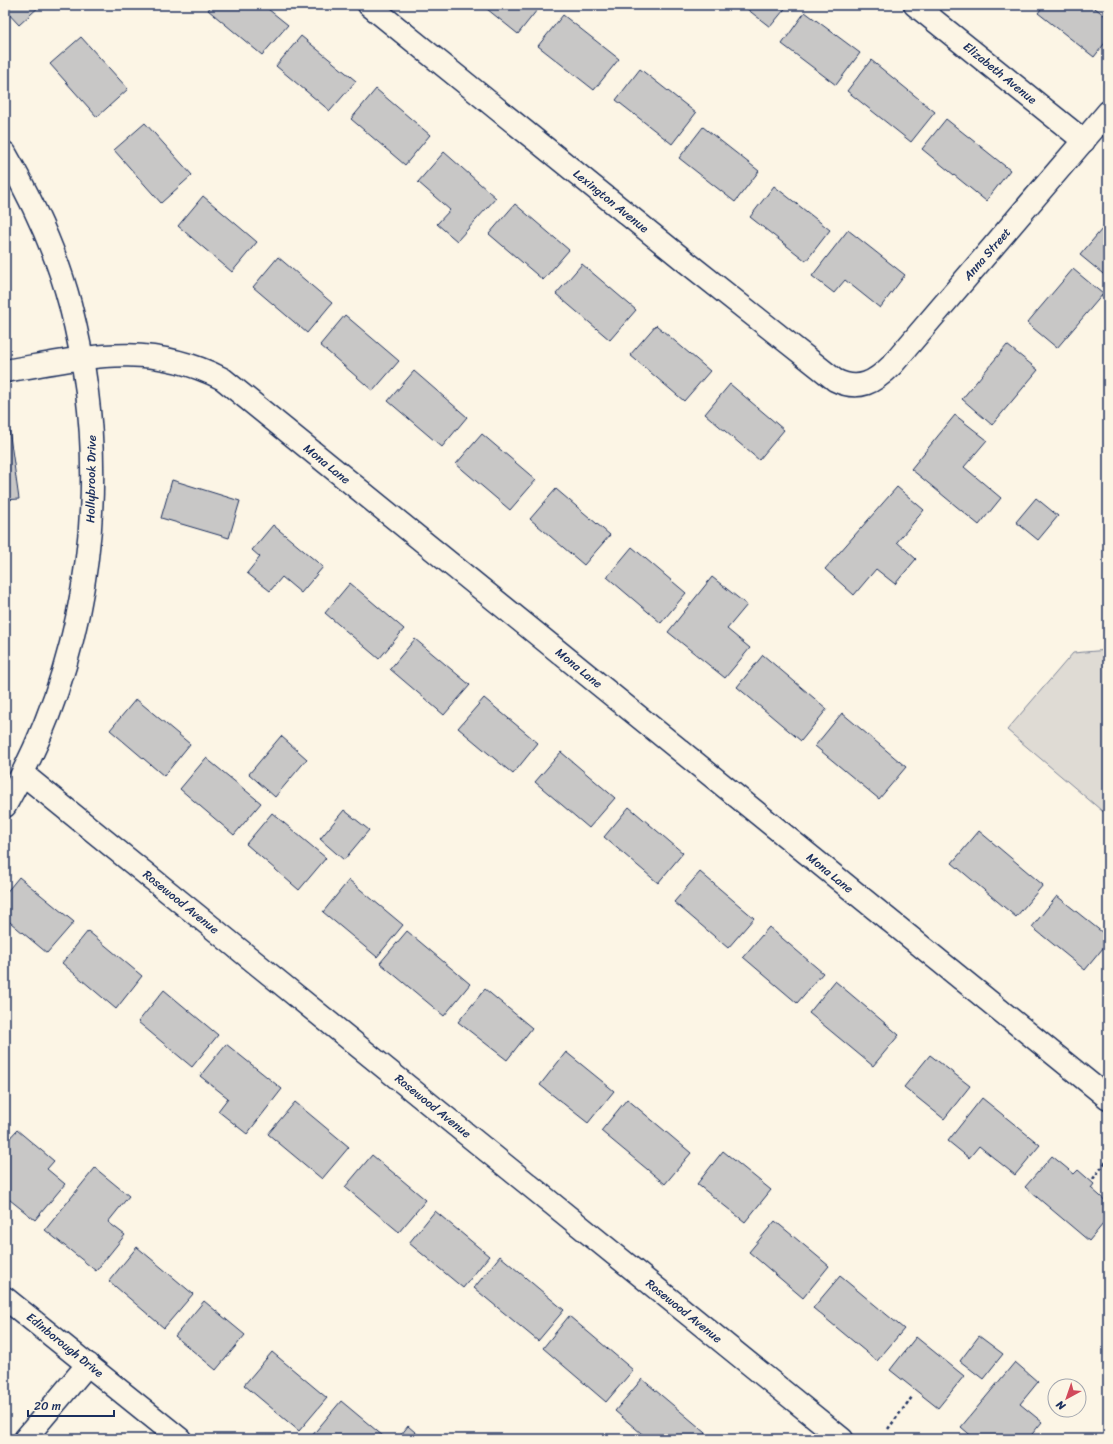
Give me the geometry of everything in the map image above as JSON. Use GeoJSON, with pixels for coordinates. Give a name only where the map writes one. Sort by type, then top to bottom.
{"type":"FeatureCollection","features":[{"type":"Feature","properties":{"kind":"street","name":"Lexington Avenue"},"geometry":{"type":"LineString","coordinates":[[370,5],[685,261],[829,375],[844,384],[858,386]]}},
{"type":"Feature","properties":{"kind":"street","name":"Elizabeth Avenue"},"geometry":{"type":"LineString","coordinates":[[915,5],[1084,141]]}},
{"type":"Feature","properties":{"kind":"street","name":"Anna Street"},"geometry":{"type":"LineString","coordinates":[[858,386],[882,375],[892,365],[1108,112]]}},
{"type":"Feature","properties":{"kind":"street","name":"Hollybrook Drive"},"geometry":{"type":"LineString","coordinates":[[5,153],[26,190],[57,262],[70,303],[82,358],[90,407],[93,450],[93,494],[90,536],[83,590],[70,648],[58,690],[43,730],[24,774],[5,806]]}},
{"type":"Feature","properties":{"kind":"street","name":"Mona Lane"},"geometry":{"type":"LineString","coordinates":[[5,371],[100,355],[142,355],[163,358],[204,370],[223,379],[1108,1098]]}},
{"type":"Feature","properties":{"kind":"street","name":"Rosewood Avenue"},"geometry":{"type":"LineString","coordinates":[[24,774],[842,1439]]}},
{"type":"Feature","properties":{"kind":"street","name":"Edinborough Drive"},"geometry":{"type":"LineString","coordinates":[[5,1298],[180,1439]]}},
{"type":"Feature","properties":{"kind":"street"},"geometry":{"type":"LineString","coordinates":[[25,1439],[88,1364]]}},
{"type":"Feature","properties":{"kind":"path"},"geometry":{"type":"LineString","coordinates":[[1093,1179],[1108,1159]]}},
{"type":"Feature","properties":{"kind":"path"},"geometry":{"type":"LineString","coordinates":[[888,1429],[912,1397]]}},
{"type":"Feature","properties":{"kind":"shaded area"},"geometry":{"type":"Polygon","coordinates":[[[1108,650],[1108,816],[1007,730],[1073,653],[1108,650]]]}},
{"type":"Feature","properties":{"kind":"building"},"geometry":{"type":"Polygon","coordinates":[[[5,5],[41,5],[19,25],[5,10],[5,5]]]}},
{"type":"Feature","properties":{"kind":"building"},"geometry":{"type":"Polygon","coordinates":[[[212,5],[263,5],[288,25],[262,55],[208,10],[212,5]]]}},
{"type":"Feature","properties":{"kind":"building"},"geometry":{"type":"Polygon","coordinates":[[[482,5],[541,5],[518,34],[482,5]]]}},
{"type":"Feature","properties":{"kind":"building"},"geometry":{"type":"Polygon","coordinates":[[[742,5],[788,5],[770,27],[742,5]]]}},
{"type":"Feature","properties":{"kind":"building"},"geometry":{"type":"Polygon","coordinates":[[[1044,5],[1091,5],[1108,18],[1108,39],[1094,57],[1038,13],[1044,5]]]}},
{"type":"Feature","properties":{"kind":"building"},"geometry":{"type":"Polygon","coordinates":[[[805,12],[860,53],[836,85],[782,44],[805,12]]]}},
{"type":"Feature","properties":{"kind":"building"},"geometry":{"type":"Polygon","coordinates":[[[563,15],[619,59],[594,90],[538,46],[563,15]]]}},
{"type":"Feature","properties":{"kind":"building"},"geometry":{"type":"Polygon","coordinates":[[[301,36],[356,81],[330,111],[276,66],[301,36]]]}},
{"type":"Feature","properties":{"kind":"building"},"geometry":{"type":"Polygon","coordinates":[[[81,37],[128,89],[97,117],[50,64],[81,37]]]}},
{"type":"Feature","properties":{"kind":"building"},"geometry":{"type":"Polygon","coordinates":[[[871,60],[935,112],[911,142],[847,91],[871,60]]]}},
{"type":"Feature","properties":{"kind":"building"},"geometry":{"type":"Polygon","coordinates":[[[640,69],[696,113],[672,144],[616,100],[640,69]]]}},
{"type":"Feature","properties":{"kind":"building"},"geometry":{"type":"Polygon","coordinates":[[[376,89],[430,135],[405,165],[351,119],[376,89]]]}},
{"type":"Feature","properties":{"kind":"building"},"geometry":{"type":"Polygon","coordinates":[[[946,119],[1010,170],[986,201],[922,149],[946,119]]]}},
{"type":"Feature","properties":{"kind":"building"},"geometry":{"type":"Polygon","coordinates":[[[145,123],[192,175],[161,203],[114,150],[145,123]]]}},
{"type":"Feature","properties":{"kind":"building"},"geometry":{"type":"Polygon","coordinates":[[[703,127],[759,171],[735,202],[679,158],[703,127]]]}},
{"type":"Feature","properties":{"kind":"building"},"geometry":{"type":"Polygon","coordinates":[[[444,152],[496,198],[457,241],[437,224],[450,210],[418,182],[444,152]]]}},
{"type":"Feature","properties":{"kind":"building"},"geometry":{"type":"Polygon","coordinates":[[[774,186],[830,230],[806,261],[750,217],[774,186]]]}},
{"type":"Feature","properties":{"kind":"building"},"geometry":{"type":"Polygon","coordinates":[[[203,196],[257,242],[232,272],[178,226],[203,196]]]}},
{"type":"Feature","properties":{"kind":"building"},"geometry":{"type":"Polygon","coordinates":[[[515,204],[569,250],[543,280],[489,234],[515,204]]]}},
{"type":"Feature","properties":{"kind":"building"},"geometry":{"type":"Polygon","coordinates":[[[1108,222],[1108,278],[1080,255],[1108,222]]]}},
{"type":"Feature","properties":{"kind":"building"},"geometry":{"type":"Polygon","coordinates":[[[848,230],[905,275],[880,308],[845,280],[834,293],[812,276],[848,230]]]}},
{"type":"Feature","properties":{"kind":"building"},"geometry":{"type":"Polygon","coordinates":[[[278,257],[332,303],[307,333],[253,287],[278,257]]]}},
{"type":"Feature","properties":{"kind":"building"},"geometry":{"type":"Polygon","coordinates":[[[582,264],[636,310],[610,340],[556,294],[582,264]]]}},
{"type":"Feature","properties":{"kind":"building"},"geometry":{"type":"Polygon","coordinates":[[[1073,269],[1103,294],[1057,348],[1027,323],[1073,269]]]}},
{"type":"Feature","properties":{"kind":"building"},"geometry":{"type":"Polygon","coordinates":[[[345,315],[399,361],[373,391],[320,345],[345,315]]]}},
{"type":"Feature","properties":{"kind":"building"},"geometry":{"type":"Polygon","coordinates":[[[656,325],[710,371],[684,401],[630,355],[656,325]]]}},
{"type":"Feature","properties":{"kind":"building"},"geometry":{"type":"Polygon","coordinates":[[[1007,345],[1038,370],[992,425],[962,399],[1007,345]]]}},
{"type":"Feature","properties":{"kind":"building"},"geometry":{"type":"Polygon","coordinates":[[[414,371],[467,417],[442,447],[388,401],[414,371]]]}},
{"type":"Feature","properties":{"kind":"building"},"geometry":{"type":"Polygon","coordinates":[[[730,384],[784,430],[759,460],[705,414],[730,384]]]}},
{"type":"Feature","properties":{"kind":"building"},"geometry":{"type":"Polygon","coordinates":[[[955,415],[987,440],[964,467],[1001,498],[979,525],[911,469],[955,415]]]}},
{"type":"Feature","properties":{"kind":"building"},"geometry":{"type":"Polygon","coordinates":[[[5,422],[8,422],[19,499],[5,500],[5,422]]]}},
{"type":"Feature","properties":{"kind":"building"},"geometry":{"type":"Polygon","coordinates":[[[482,434],[536,480],[510,510],[456,464],[482,434]]]}},
{"type":"Feature","properties":{"kind":"building"},"geometry":{"type":"Polygon","coordinates":[[[172,480],[240,501],[229,538],[161,518],[172,480]]]}},
{"type":"Feature","properties":{"kind":"building"},"geometry":{"type":"Polygon","coordinates":[[[897,487],[924,510],[897,542],[916,559],[895,584],[876,569],[854,595],[825,569],[897,487]]]}},
{"type":"Feature","properties":{"kind":"building"},"geometry":{"type":"Polygon","coordinates":[[[556,489],[610,535],[584,565],[530,519],[556,489]]]}},
{"type":"Feature","properties":{"kind":"building"},"geometry":{"type":"Polygon","coordinates":[[[1036,498],[1058,516],[1038,540],[1016,522],[1036,498]]]}},
{"type":"Feature","properties":{"kind":"building"},"geometry":{"type":"Polygon","coordinates":[[[273,525],[323,567],[301,593],[282,577],[270,591],[247,573],[260,557],[252,550],[273,525]]]}},
{"type":"Feature","properties":{"kind":"building"},"geometry":{"type":"Polygon","coordinates":[[[632,547],[686,593],[661,623],[607,577],[632,547]]]}},
{"type":"Feature","properties":{"kind":"building"},"geometry":{"type":"Polygon","coordinates":[[[712,577],[747,605],[727,629],[750,648],[725,678],[668,632],[712,577]]]}},
{"type":"Feature","properties":{"kind":"building"},"geometry":{"type":"Polygon","coordinates":[[[350,583],[404,629],[379,659],[325,613],[350,583]]]}},
{"type":"Feature","properties":{"kind":"building"},"geometry":{"type":"Polygon","coordinates":[[[415,639],[470,685],[444,715],[390,669],[415,639]]]}},
{"type":"Feature","properties":{"kind":"building"},"geometry":{"type":"Polygon","coordinates":[[[763,655],[827,709],[801,741],[737,687],[763,655]]]}},
{"type":"Feature","properties":{"kind":"building"},"geometry":{"type":"Polygon","coordinates":[[[484,698],[538,743],[513,774],[458,728],[484,698]]]}},
{"type":"Feature","properties":{"kind":"building"},"geometry":{"type":"Polygon","coordinates":[[[136,699],[190,744],[164,776],[110,730],[136,699]]]}},
{"type":"Feature","properties":{"kind":"building"},"geometry":{"type":"Polygon","coordinates":[[[842,713],[906,767],[879,799],[815,746],[842,713]]]}},
{"type":"Feature","properties":{"kind":"building"},"geometry":{"type":"Polygon","coordinates":[[[281,736],[307,759],[275,797],[249,774],[281,736]]]}},
{"type":"Feature","properties":{"kind":"building"},"geometry":{"type":"Polygon","coordinates":[[[561,752],[615,798],[589,828],[535,782],[561,752]]]}},
{"type":"Feature","properties":{"kind":"building"},"geometry":{"type":"Polygon","coordinates":[[[206,758],[261,803],[234,835],[180,789],[206,758]]]}},
{"type":"Feature","properties":{"kind":"building"},"geometry":{"type":"Polygon","coordinates":[[[629,807],[683,853],[658,883],[604,837],[629,807]]]}},
{"type":"Feature","properties":{"kind":"building"},"geometry":{"type":"Polygon","coordinates":[[[344,810],[369,830],[344,860],[320,839],[344,810]]]}},
{"type":"Feature","properties":{"kind":"building"},"geometry":{"type":"Polygon","coordinates":[[[272,813],[326,858],[299,890],[246,844],[272,813]]]}},
{"type":"Feature","properties":{"kind":"building"},"geometry":{"type":"Polygon","coordinates":[[[979,831],[1043,885],[1016,917],[952,863],[979,831]]]}},
{"type":"Feature","properties":{"kind":"building"},"geometry":{"type":"Polygon","coordinates":[[[700,872],[754,918],[728,948],[674,902],[700,872]]]}},
{"type":"Feature","properties":{"kind":"building"},"geometry":{"type":"Polygon","coordinates":[[[19,877],[74,922],[47,953],[5,918],[5,894],[19,877]]]}},
{"type":"Feature","properties":{"kind":"building"},"geometry":{"type":"Polygon","coordinates":[[[349,880],[403,925],[377,957],[323,912],[349,880]]]}},
{"type":"Feature","properties":{"kind":"building"},"geometry":{"type":"Polygon","coordinates":[[[1057,896],[1108,937],[1108,942],[1085,970],[1032,927],[1057,896]]]}},
{"type":"Feature","properties":{"kind":"building"},"geometry":{"type":"Polygon","coordinates":[[[769,927],[823,973],[797,1003],[743,957],[769,927]]]}},
{"type":"Feature","properties":{"kind":"building"},"geometry":{"type":"Polygon","coordinates":[[[88,931],[142,976],[116,1009],[62,963],[88,931]]]}},
{"type":"Feature","properties":{"kind":"building"},"geometry":{"type":"Polygon","coordinates":[[[407,931],[470,984],[444,1016],[380,963],[407,931]]]}},
{"type":"Feature","properties":{"kind":"building"},"geometry":{"type":"Polygon","coordinates":[[[835,981],[899,1035],[873,1066],[809,1013],[835,981]]]}},
{"type":"Feature","properties":{"kind":"building"},"geometry":{"type":"Polygon","coordinates":[[[485,989],[532,1028],[507,1060],[458,1022],[485,989]]]}},
{"type":"Feature","properties":{"kind":"building"},"geometry":{"type":"Polygon","coordinates":[[[164,990],[218,1035],[192,1067],[138,1022],[164,990]]]}},
{"type":"Feature","properties":{"kind":"building"},"geometry":{"type":"Polygon","coordinates":[[[226,1044],[282,1089],[247,1134],[218,1111],[228,1098],[200,1076],[226,1044]]]}},
{"type":"Feature","properties":{"kind":"building"},"geometry":{"type":"Polygon","coordinates":[[[566,1052],[614,1091],[588,1123],[540,1085],[566,1052]]]}},
{"type":"Feature","properties":{"kind":"building"},"geometry":{"type":"Polygon","coordinates":[[[930,1055],[970,1086],[944,1119],[904,1087],[930,1055]]]}},
{"type":"Feature","properties":{"kind":"building"},"geometry":{"type":"Polygon","coordinates":[[[982,1098],[1040,1145],[1015,1175],[979,1146],[969,1158],[948,1141],[982,1098]]]}},
{"type":"Feature","properties":{"kind":"building"},"geometry":{"type":"Polygon","coordinates":[[[627,1099],[691,1153],[665,1184],[601,1131],[627,1099]]]}},
{"type":"Feature","properties":{"kind":"building"},"geometry":{"type":"Polygon","coordinates":[[[295,1102],[349,1147],[322,1179],[268,1134],[295,1102]]]}},
{"type":"Feature","properties":{"kind":"building"},"geometry":{"type":"Polygon","coordinates":[[[17,1130],[54,1161],[47,1169],[65,1184],[35,1220],[5,1196],[5,1143],[17,1130]]]}},
{"type":"Feature","properties":{"kind":"building"},"geometry":{"type":"Polygon","coordinates":[[[723,1151],[771,1190],[745,1222],[697,1184],[723,1151]]]}},
{"type":"Feature","properties":{"kind":"building"},"geometry":{"type":"Polygon","coordinates":[[[372,1155],[426,1200],[399,1232],[345,1187],[372,1155]]]}},
{"type":"Feature","properties":{"kind":"building"},"geometry":{"type":"Polygon","coordinates":[[[1052,1156],[1074,1174],[1078,1170],[1094,1184],[1091,1188],[1108,1203],[1108,1218],[1089,1241],[1025,1187],[1052,1156]]]}},
{"type":"Feature","properties":{"kind":"building"},"geometry":{"type":"Polygon","coordinates":[[[95,1168],[129,1196],[108,1222],[125,1235],[96,1271],[45,1230],[95,1168]]]}},
{"type":"Feature","properties":{"kind":"building"},"geometry":{"type":"Polygon","coordinates":[[[435,1211],[489,1256],[463,1288],[409,1243],[435,1211]]]}},
{"type":"Feature","properties":{"kind":"building"},"geometry":{"type":"Polygon","coordinates":[[[775,1221],[829,1266],[803,1298],[749,1252],[775,1221]]]}},
{"type":"Feature","properties":{"kind":"building"},"geometry":{"type":"Polygon","coordinates":[[[137,1247],[193,1294],[164,1328],[109,1281],[137,1247]]]}},
{"type":"Feature","properties":{"kind":"building"},"geometry":{"type":"Polygon","coordinates":[[[500,1256],[564,1310],[538,1341],[474,1288],[500,1256]]]}},
{"type":"Feature","properties":{"kind":"building"},"geometry":{"type":"Polygon","coordinates":[[[840,1276],[904,1329],[877,1361],[813,1308],[840,1276]]]}},
{"type":"Feature","properties":{"kind":"building"},"geometry":{"type":"Polygon","coordinates":[[[204,1301],[245,1335],[216,1370],[175,1336],[204,1301]]]}},
{"type":"Feature","properties":{"kind":"building"},"geometry":{"type":"Polygon","coordinates":[[[569,1316],[633,1370],[606,1402],[543,1348],[569,1316]]]}},
{"type":"Feature","properties":{"kind":"building"},"geometry":{"type":"Polygon","coordinates":[[[979,1336],[1003,1354],[983,1379],[960,1361],[979,1336]]]}},
{"type":"Feature","properties":{"kind":"building"},"geometry":{"type":"Polygon","coordinates":[[[916,1337],[964,1376],[938,1408],[890,1370],[916,1337]]]}},
{"type":"Feature","properties":{"kind":"building"},"geometry":{"type":"Polygon","coordinates":[[[272,1352],[327,1398],[299,1431],[244,1385],[272,1352]]]}},
{"type":"Feature","properties":{"kind":"building"},"geometry":{"type":"Polygon","coordinates":[[[1015,1362],[1038,1382],[1020,1404],[1042,1422],[1028,1439],[975,1439],[961,1427],[1015,1362]]]}},
{"type":"Feature","properties":{"kind":"building"},"geometry":{"type":"Polygon","coordinates":[[[642,1379],[706,1433],[700,1439],[648,1439],[615,1411],[642,1379]]]}},
{"type":"Feature","properties":{"kind":"building"},"geometry":{"type":"Polygon","coordinates":[[[341,1401],[383,1436],[381,1439],[313,1439],[311,1437],[341,1401]]]}},
{"type":"Feature","properties":{"kind":"building"},"geometry":{"type":"Polygon","coordinates":[[[408,1426],[423,1439],[398,1439],[408,1426]]]}}]}
